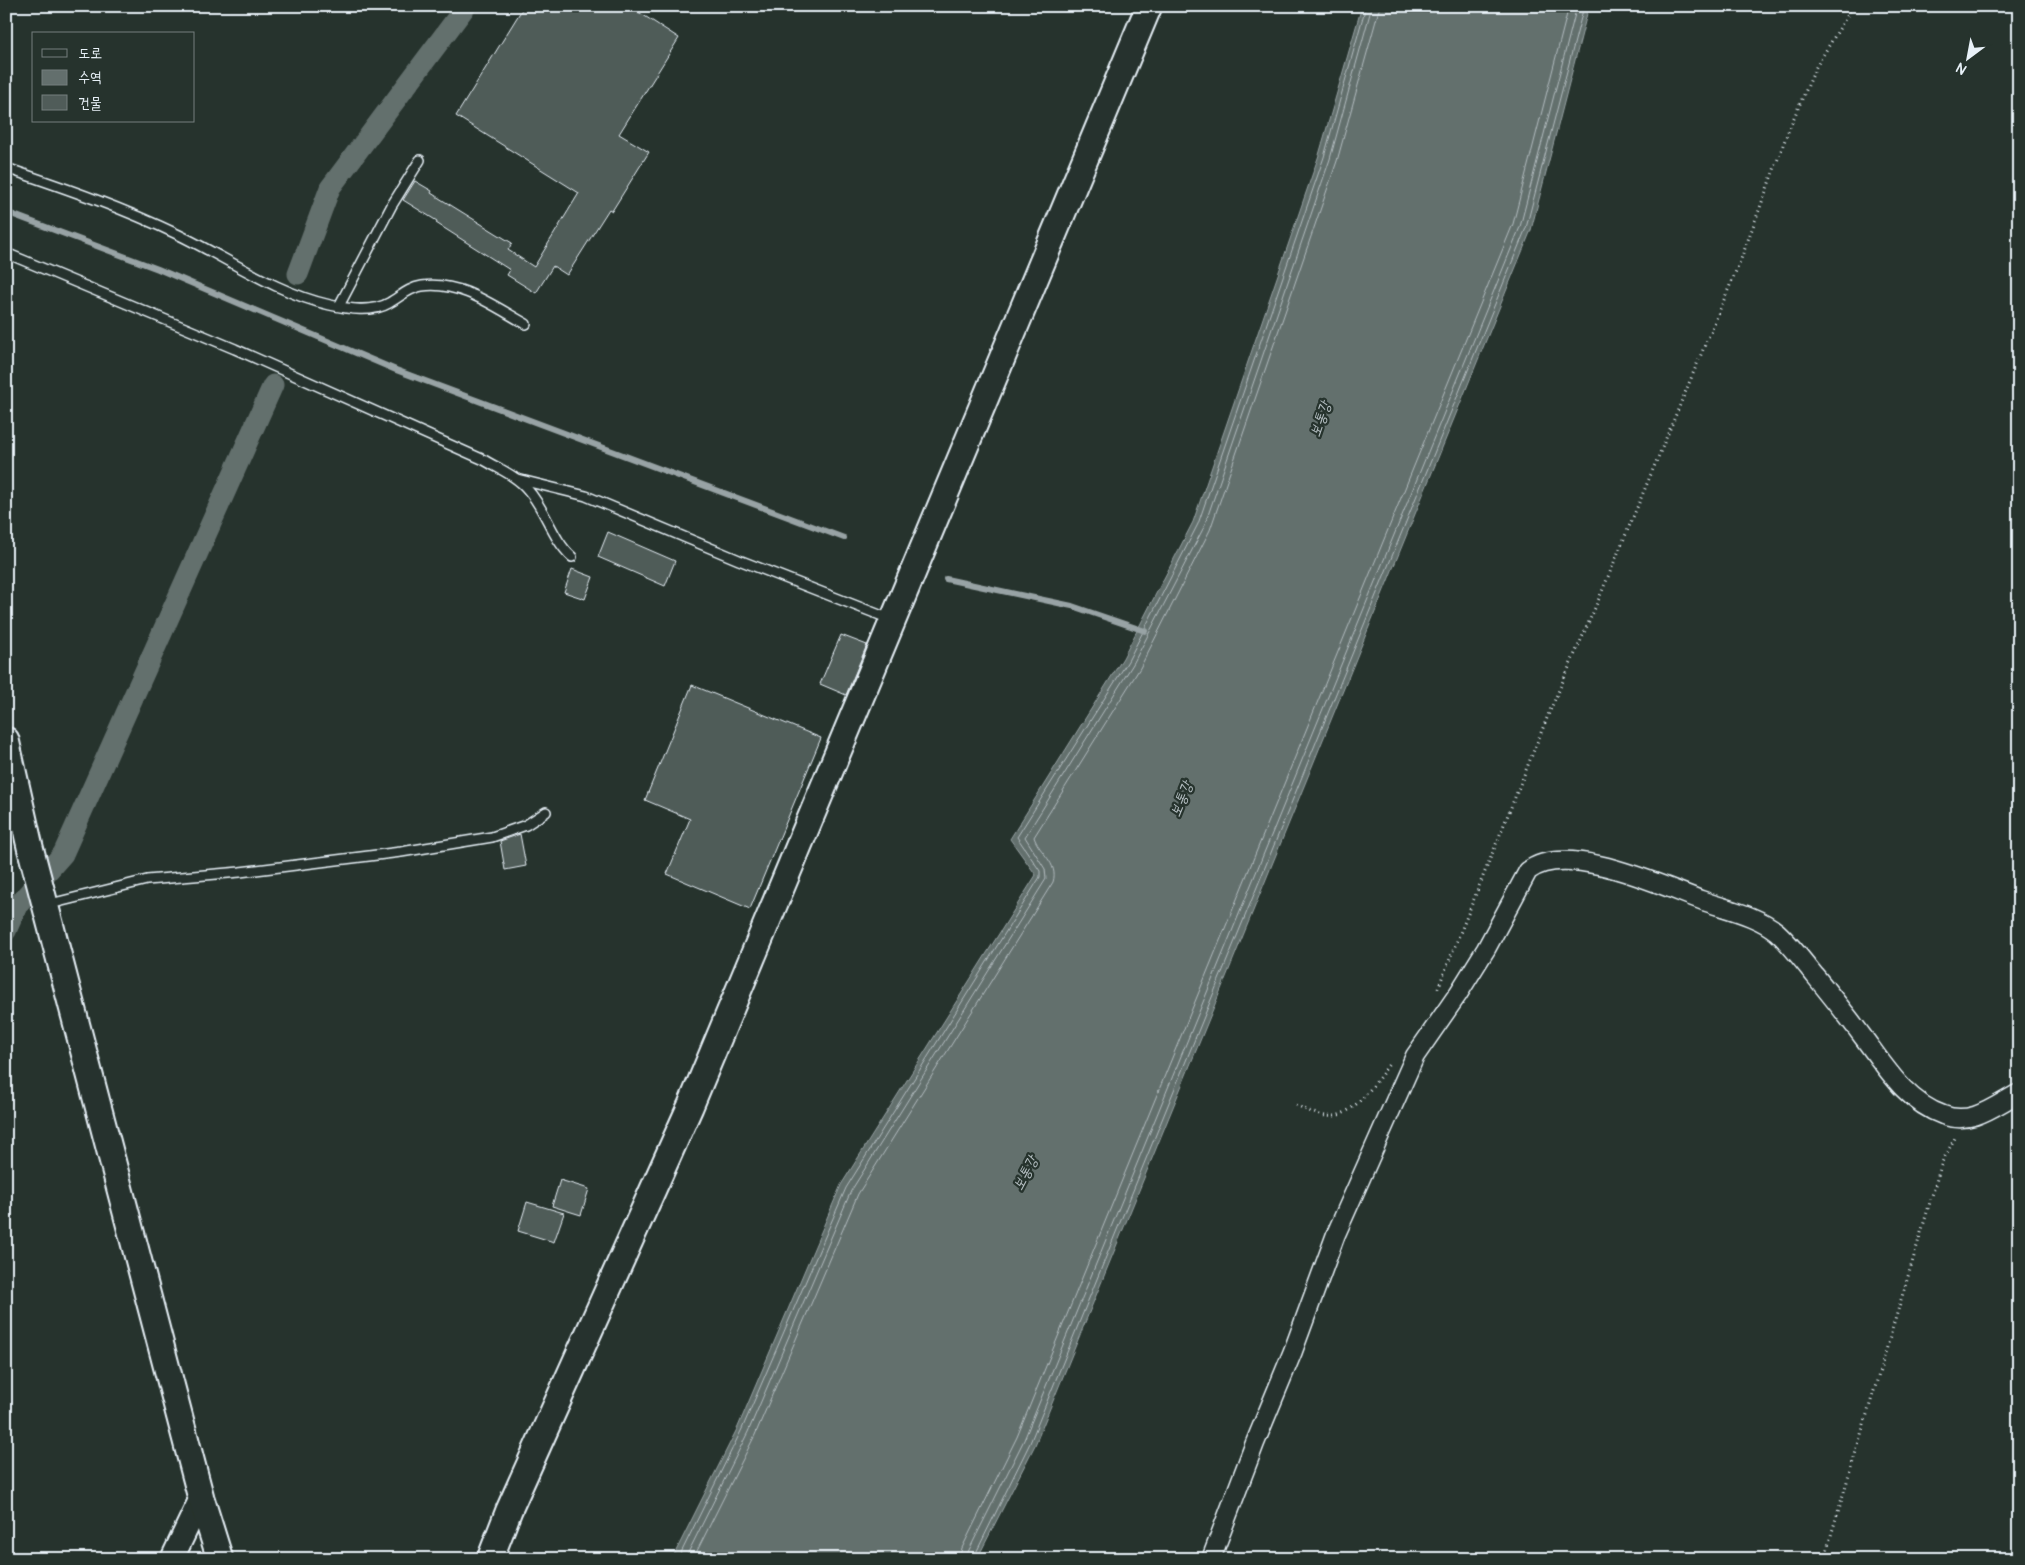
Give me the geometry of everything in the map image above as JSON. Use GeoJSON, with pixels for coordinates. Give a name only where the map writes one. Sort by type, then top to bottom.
{"type":"FeatureCollection","features":[{"type":"Feature","properties":{"kind":"main road"},"geometry":{"type":"LineString","coordinates":[[490,1559],[510,1510],[690,1107],[1149,6]]}},
{"type":"Feature","properties":{"kind":"main road"},"geometry":{"type":"LineString","coordinates":[[6,740],[30,847],[200,1498],[220,1559]]}},
{"type":"Feature","properties":{"kind":"street"},"geometry":{"type":"LineString","coordinates":[[1210,1559],[1293,1351],[1336,1234],[1415,1056],[1458,994],[1486,949],[1528,871],[1535,866],[1558,861],[1574,861],[1613,868],[1655,882],[1763,924],[1775,931],[1799,956],[1835,1000],[1895,1080],[1928,1108],[1942,1115],[1956,1119],[1967,1119],[1984,1113],[2019,1093]]}},
{"type":"Feature","properties":{"kind":"street"},"geometry":{"type":"LineString","coordinates":[[172,1559],[200,1498]]}},
{"type":"Feature","properties":{"kind":"lane"},"geometry":{"type":"LineString","coordinates":[[339,306],[392,206],[420,160]]}},
{"type":"Feature","properties":{"kind":"lane"},"geometry":{"type":"LineString","coordinates":[[6,168],[88,196],[179,235],[300,296],[339,306],[371,310],[388,304],[408,289],[422,286],[446,286],[470,294],[526,324]]}},
{"type":"Feature","properties":{"kind":"lane"},"geometry":{"type":"LineString","coordinates":[[6,253],[234,348],[484,460],[514,478],[529,490],[563,549],[572,557]]}},
{"type":"Feature","properties":{"kind":"lane"},"geometry":{"type":"LineString","coordinates":[[514,478],[586,496],[739,560],[893,620]]}},
{"type":"Feature","properties":{"kind":"lane"},"geometry":{"type":"LineString","coordinates":[[46,905],[147,880],[240,872],[401,852],[492,837],[526,824],[546,812]]}},
{"type":"Feature","properties":{"kind":"path"},"geometry":{"type":"LineString","coordinates":[[1435,996],[1549,713],[1741,259],[1789,129],[1816,67],[1853,6]]}},
{"type":"Feature","properties":{"kind":"path"},"geometry":{"type":"LineString","coordinates":[[1296,1105],[1323,1116],[1340,1116],[1351,1110],[1392,1062]]}},
{"type":"Feature","properties":{"kind":"path"},"geometry":{"type":"LineString","coordinates":[[1824,1559],[1942,1162],[1967,1119]]}},
{"type":"Feature","properties":{"kind":"water","name":"보통강"},"geometry":{"type":"Polygon","coordinates":[[[1362,6],[1589,6],[1531,230],[1035,1445],[977,1559],[672,1559],[738,1427],[841,1185],[1036,875],[1010,839],[1123,658],[1193,522],[1319,155],[1362,6]]]}},
{"type":"Feature","properties":{"kind":"building"},"geometry":{"type":"Polygon","coordinates":[[[524,6],[629,6],[679,38],[619,134],[649,152],[612,211],[609,209],[567,275],[553,266],[536,293],[507,275],[510,270],[403,200],[415,181],[512,243],[508,250],[534,267],[579,193],[456,116],[524,6]]]}},
{"type":"Feature","properties":{"kind":"building"},"geometry":{"type":"Polygon","coordinates":[[[608,532],[675,561],[665,586],[598,557],[608,532]]]}},
{"type":"Feature","properties":{"kind":"building"},"geometry":{"type":"Polygon","coordinates":[[[572,569],[593,577],[585,599],[564,592],[572,569]]]}},
{"type":"Feature","properties":{"kind":"building"},"geometry":{"type":"Polygon","coordinates":[[[841,635],[867,645],[846,695],[820,684],[841,635]]]}},
{"type":"Feature","properties":{"kind":"building"},"geometry":{"type":"Polygon","coordinates":[[[692,685],[821,738],[750,909],[667,874],[690,819],[645,800],[692,685]]]}},
{"type":"Feature","properties":{"kind":"building"},"geometry":{"type":"Polygon","coordinates":[[[520,834],[526,866],[505,870],[500,841],[520,834]]]}},
{"type":"Feature","properties":{"kind":"building"},"geometry":{"type":"Polygon","coordinates":[[[560,1180],[589,1189],[581,1215],[552,1206],[560,1180]]]}},
{"type":"Feature","properties":{"kind":"building"},"geometry":{"type":"Polygon","coordinates":[[[527,1202],[564,1213],[554,1242],[518,1231],[527,1202]]]}},
{"type":"Feature","properties":{"kind":"waterway"},"geometry":{"type":"LineString","coordinates":[[298,274],[330,188],[466,6]]}},
{"type":"Feature","properties":{"kind":"waterway"},"geometry":{"type":"LineString","coordinates":[[6,212],[158,269],[396,370],[844,538]]}},
{"type":"Feature","properties":{"kind":"waterway"},"geometry":{"type":"LineString","coordinates":[[6,931],[17,906],[63,854],[273,385]]}},
{"type":"Feature","properties":{"kind":"waterway"},"geometry":{"type":"LineString","coordinates":[[946,579],[1072,606],[1145,631]]}}]}
